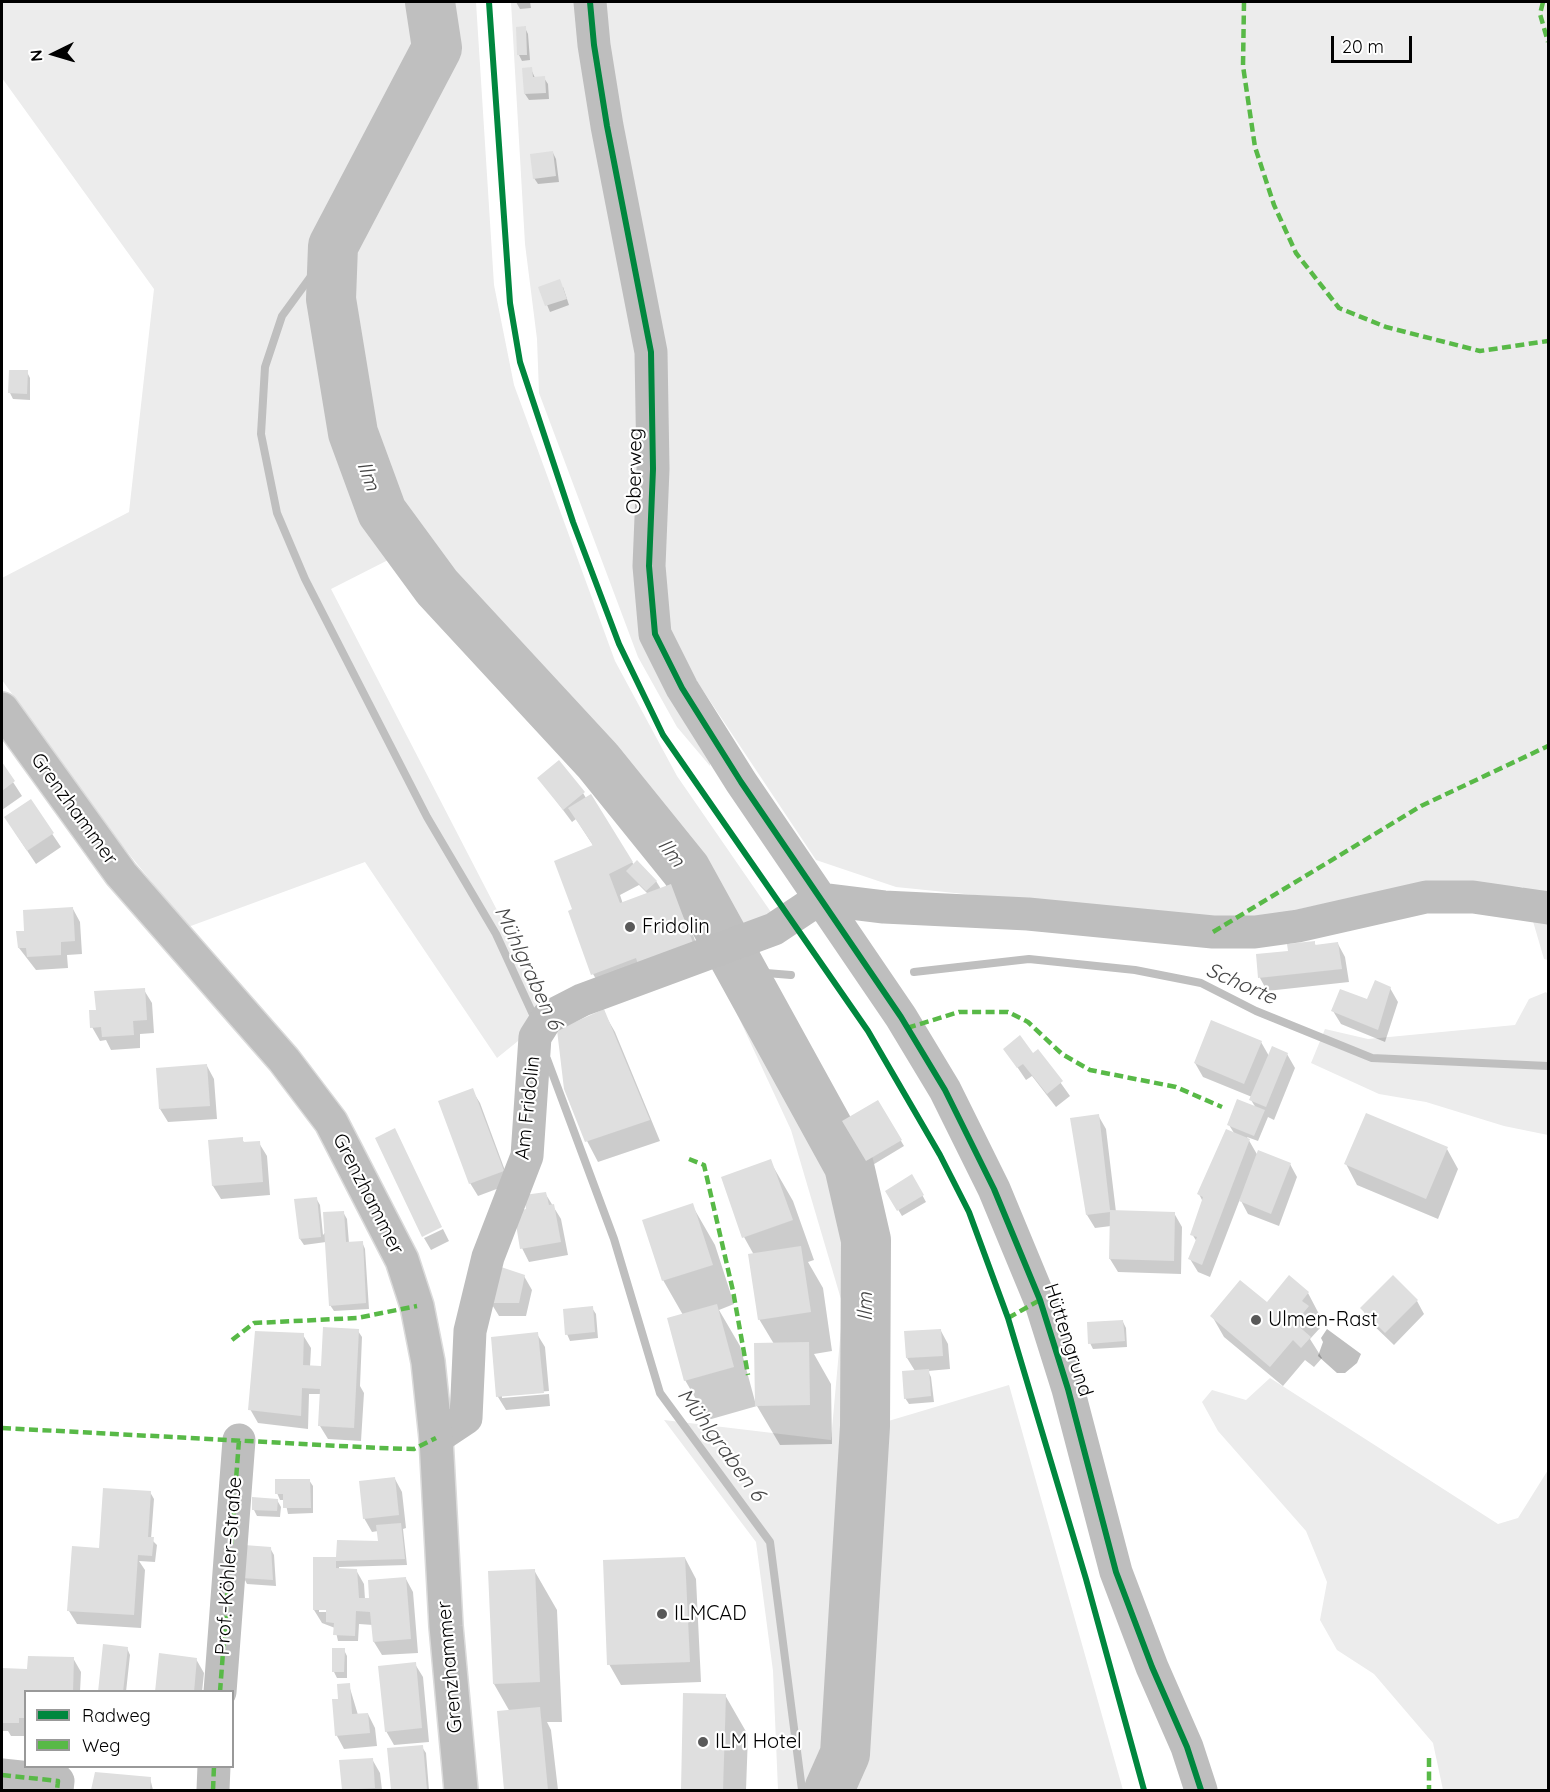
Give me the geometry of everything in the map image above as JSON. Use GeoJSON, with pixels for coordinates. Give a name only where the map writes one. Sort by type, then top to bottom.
{"type":"FeatureCollection","features":[{"type":"Feature","properties":{"kind":"street","name":"Oberweg"},"geometry":{"type":"LineString","coordinates":[[591,2],[594,45],[607,126],[651,352],[653,469],[649,566],[655,634],[682,688],[819,899]]}},
{"type":"Feature","properties":{"kind":"street","name":"Grenzhammer"},"geometry":{"type":"LineString","coordinates":[[2,709],[121,874],[284,1060],[331,1122],[402,1260],[417,1306],[428,1362],[436,1438],[446,1626],[461,1791]]}},
{"type":"Feature","properties":{"kind":"street"},"geometry":{"type":"LineString","coordinates":[[819,899],[884,907],[1029,914],[1213,932],[1255,932],[1298,926],[1426,897],[1473,897],[1548,908]]}},
{"type":"Feature","properties":{"kind":"street","name":"Am Fridolin"},"geometry":{"type":"LineString","coordinates":[[436,1438],[452,1430],[466,1418],[470,1331],[478,1292],[502,1215],[528,1156],[541,1028],[582,1000],[774,929],[819,899]]}},
{"type":"Feature","properties":{"kind":"street","name":"Hüttengrund"},"geometry":{"type":"LineString","coordinates":[[819,899],[901,1017],[945,1090],[994,1189],[1040,1300],[1061,1367],[1116,1572],[1152,1667],[1187,1747],[1201,1791]]}},
{"type":"Feature","properties":{"kind":"street","name":"Prof.-Köhler-Straße"},"geometry":{"type":"LineString","coordinates":[[220,1690],[239,1440]]}},
{"type":"Feature","properties":{"kind":"street"},"geometry":{"type":"LineString","coordinates":[[213,1791],[214,1768]]}},
{"type":"Feature","properties":{"kind":"street"},"geometry":{"type":"LineString","coordinates":[[2,1775],[58,1781],[57,1791]]}},
{"type":"Feature","properties":{"kind":"shaded area"},"geometry":{"type":"Polygon","coordinates":[[[2,2],[476,2],[494,285],[514,385],[615,661],[677,776],[773,915],[710,942],[695,864],[588,769],[396,556],[331,589],[545,1003],[523,1037],[497,1058],[365,862],[188,927],[121,844],[2,680],[2,578],[129,512],[154,289],[2,78],[2,2]]]}},
{"type":"Feature","properties":{"kind":"shaded area"},"geometry":{"type":"Polygon","coordinates":[[[511,2],[1548,2],[1548,960],[1544,959],[1523,887],[1421,883],[1239,922],[896,887],[816,860],[660,626],[639,374],[640,622],[710,748],[710,766],[677,727],[638,657],[539,393],[537,339],[525,244],[511,2]]]}},
{"type":"Feature","properties":{"kind":"shaded area"},"geometry":{"type":"Polygon","coordinates":[[[756,954],[861,1178],[875,1221],[878,1338],[875,1425],[1009,1385],[1123,1790],[778,1790],[773,1671],[756,1542],[664,1420],[831,1440],[843,1306],[791,1130],[712,960],[756,954]]]}},
{"type":"Feature","properties":{"kind":"shaded area"},"geometry":{"type":"Polygon","coordinates":[[[1546,992],[1548,995],[1548,1135],[1504,1126],[1426,1102],[1379,1094],[1311,1063],[1325,1029],[1368,1039],[1515,1025],[1529,999],[1546,992]]]}},
{"type":"Feature","properties":{"kind":"shaded area"},"geometry":{"type":"Polygon","coordinates":[[[1327,1329],[1361,1354],[1357,1363],[1345,1373],[1337,1373],[1318,1356],[1323,1342],[1321,1338],[1327,1329]]]}},
{"type":"Feature","properties":{"kind":"shaded area"},"geometry":{"type":"Polygon","coordinates":[[[1270,1378],[1498,1524],[1518,1518],[1548,1470],[1548,1790],[1443,1790],[1433,1743],[1374,1674],[1337,1650],[1320,1620],[1327,1582],[1306,1531],[1218,1431],[1202,1402],[1212,1390],[1246,1400],[1270,1378]]]}},
{"type":"Feature","properties":{"kind":"building"},"geometry":{"type":"Polygon","coordinates":[[[526,26],[527,55],[517,55],[516,27],[526,26]]]}},
{"type":"Feature","properties":{"kind":"building"},"geometry":{"type":"Polygon","coordinates":[[[532,67],[533,77],[545,76],[546,93],[524,94],[522,68],[532,67]]]}},
{"type":"Feature","properties":{"kind":"building"},"geometry":{"type":"Polygon","coordinates":[[[553,151],[556,176],[533,179],[530,154],[553,151]]]}},
{"type":"Feature","properties":{"kind":"building"},"geometry":{"type":"Polygon","coordinates":[[[560,279],[567,299],[545,306],[538,287],[560,279]]]}},
{"type":"Feature","properties":{"kind":"building"},"geometry":{"type":"Polygon","coordinates":[[[9,370],[28,370],[27,394],[8,393],[9,370]]]}},
{"type":"Feature","properties":{"kind":"building"},"geometry":{"type":"Polygon","coordinates":[[[559,760],[585,792],[563,810],[537,778],[559,760]]]}},
{"type":"Feature","properties":{"kind":"building"},"geometry":{"type":"Polygon","coordinates":[[[2,762],[15,781],[2,791],[2,762]]]}},
{"type":"Feature","properties":{"kind":"building","name":"Fridolin"},"geometry":{"type":"Polygon","coordinates":[[[591,794],[633,862],[609,874],[620,903],[671,884],[693,943],[638,964],[636,958],[591,975],[568,911],[572,909],[554,861],[593,845],[568,808],[591,794]]]}},
{"type":"Feature","properties":{"kind":"building"},"geometry":{"type":"Polygon","coordinates":[[[31,799],[54,833],[27,851],[4,817],[31,799]]]}},
{"type":"Feature","properties":{"kind":"building"},"geometry":{"type":"Polygon","coordinates":[[[637,860],[657,881],[646,891],[626,871],[637,860]]]}},
{"type":"Feature","properties":{"kind":"building"},"geometry":{"type":"Polygon","coordinates":[[[73,907],[75,941],[61,942],[61,955],[27,957],[26,948],[18,948],[16,931],[24,931],[23,910],[73,907]]]}},
{"type":"Feature","properties":{"kind":"building"},"geometry":{"type":"Polygon","coordinates":[[[1315,941],[1315,945],[1338,942],[1342,969],[1258,978],[1256,954],[1288,951],[1287,944],[1315,941]]]}},
{"type":"Feature","properties":{"kind":"building"},"geometry":{"type":"Polygon","coordinates":[[[1375,980],[1391,987],[1378,1030],[1331,1011],[1340,989],[1367,999],[1375,980]]]}},
{"type":"Feature","properties":{"kind":"building"},"geometry":{"type":"Polygon","coordinates":[[[145,988],[147,1020],[133,1021],[134,1035],[102,1037],[101,1027],[90,1028],[89,1010],[96,1010],[94,991],[145,988]]]}},
{"type":"Feature","properties":{"kind":"building"},"geometry":{"type":"Polygon","coordinates":[[[604,1009],[650,1120],[585,1142],[564,1089],[557,1030],[604,1009]]]}},
{"type":"Feature","properties":{"kind":"building"},"geometry":{"type":"Polygon","coordinates":[[[1211,1020],[1262,1041],[1244,1084],[1194,1063],[1211,1020]]]}},
{"type":"Feature","properties":{"kind":"building"},"geometry":{"type":"Polygon","coordinates":[[[1020,1035],[1033,1053],[1038,1049],[1063,1081],[1047,1094],[1023,1064],[1017,1068],[1003,1049],[1020,1035]]]}},
{"type":"Feature","properties":{"kind":"building"},"geometry":{"type":"Polygon","coordinates":[[[1272,1046],[1288,1053],[1266,1107],[1249,1100],[1272,1046]]]}},
{"type":"Feature","properties":{"kind":"building"},"geometry":{"type":"Polygon","coordinates":[[[207,1064],[210,1106],[159,1109],[156,1068],[207,1064]]]}},
{"type":"Feature","properties":{"kind":"building"},"geometry":{"type":"Polygon","coordinates":[[[473,1088],[504,1171],[469,1184],[438,1101],[473,1088]]]}},
{"type":"Feature","properties":{"kind":"building"},"geometry":{"type":"Polygon","coordinates":[[[1237,1099],[1265,1110],[1254,1136],[1227,1125],[1237,1099]]]}},
{"type":"Feature","properties":{"kind":"building"},"geometry":{"type":"Polygon","coordinates":[[[878,1100],[902,1140],[866,1161],[842,1121],[878,1100]]]}},
{"type":"Feature","properties":{"kind":"building"},"geometry":{"type":"Polygon","coordinates":[[[1366,1113],[1448,1147],[1426,1199],[1344,1164],[1366,1113]]]}},
{"type":"Feature","properties":{"kind":"building"},"geometry":{"type":"Polygon","coordinates":[[[1099,1114],[1110,1210],[1175,1212],[1174,1261],[1109,1259],[1110,1212],[1086,1215],[1070,1118],[1099,1114]]]}},
{"type":"Feature","properties":{"kind":"building"},"geometry":{"type":"Polygon","coordinates":[[[395,1128],[442,1227],[422,1237],[375,1138],[395,1128]]]}},
{"type":"Feature","properties":{"kind":"building"},"geometry":{"type":"Polygon","coordinates":[[[1226,1129],[1250,1139],[1202,1265],[1188,1259],[1197,1237],[1190,1235],[1203,1197],[1197,1194],[1226,1129]]]}},
{"type":"Feature","properties":{"kind":"building"},"geometry":{"type":"Polygon","coordinates":[[[243,1137],[243,1142],[260,1141],[263,1182],[212,1186],[208,1140],[243,1137]]]}},
{"type":"Feature","properties":{"kind":"building"},"geometry":{"type":"Polygon","coordinates":[[[1258,1150],[1291,1163],[1271,1214],[1239,1201],[1258,1150]]]}},
{"type":"Feature","properties":{"kind":"building"},"geometry":{"type":"Polygon","coordinates":[[[771,1159],[793,1220],[742,1238],[721,1177],[771,1159]]]}},
{"type":"Feature","properties":{"kind":"building"},"geometry":{"type":"Polygon","coordinates":[[[912,1174],[924,1195],[897,1211],[885,1191],[912,1174]]]}},
{"type":"Feature","properties":{"kind":"building"},"geometry":{"type":"Polygon","coordinates":[[[546,1192],[549,1205],[554,1204],[561,1242],[520,1249],[514,1212],[526,1209],[524,1195],[546,1192]]]}},
{"type":"Feature","properties":{"kind":"building"},"geometry":{"type":"Polygon","coordinates":[[[317,1197],[321,1237],[299,1239],[294,1199],[317,1197]]]}},
{"type":"Feature","properties":{"kind":"building"},"geometry":{"type":"Polygon","coordinates":[[[693,1203],[713,1265],[662,1281],[642,1220],[693,1203]]]}},
{"type":"Feature","properties":{"kind":"building"},"geometry":{"type":"Polygon","coordinates":[[[344,1211],[346,1242],[363,1241],[366,1303],[329,1306],[323,1212],[344,1211]]]}},
{"type":"Feature","properties":{"kind":"building"},"geometry":{"type":"Polygon","coordinates":[[[801,1246],[811,1312],[758,1320],[748,1254],[801,1246]]]}},
{"type":"Feature","properties":{"kind":"building"},"geometry":{"type":"Polygon","coordinates":[[[501,1267],[525,1275],[519,1303],[490,1303],[501,1267]]]}},
{"type":"Feature","properties":{"kind":"building","name":"Ulmen-Rast"},"geometry":{"type":"Polygon","coordinates":[[[1289,1275],[1309,1292],[1302,1301],[1309,1306],[1295,1323],[1311,1337],[1301,1348],[1293,1340],[1270,1367],[1210,1316],[1240,1280],[1267,1302],[1289,1275]]]}},
{"type":"Feature","properties":{"kind":"building"},"geometry":{"type":"Polygon","coordinates":[[[1393,1275],[1418,1300],[1385,1333],[1360,1308],[1393,1275]]]}},
{"type":"Feature","properties":{"kind":"building"},"geometry":{"type":"Polygon","coordinates":[[[717,1304],[734,1367],[684,1381],[667,1318],[717,1304]]]}},
{"type":"Feature","properties":{"kind":"building"},"geometry":{"type":"Polygon","coordinates":[[[593,1306],[595,1332],[565,1335],[563,1309],[593,1306]]]}},
{"type":"Feature","properties":{"kind":"building"},"geometry":{"type":"Polygon","coordinates":[[[1123,1320],[1125,1341],[1088,1344],[1087,1322],[1123,1320]]]}},
{"type":"Feature","properties":{"kind":"building"},"geometry":{"type":"Polygon","coordinates":[[[323,1327],[359,1329],[354,1428],[318,1426],[320,1389],[302,1388],[301,1416],[248,1410],[255,1331],[304,1333],[303,1365],[321,1366],[323,1327]]]}},
{"type":"Feature","properties":{"kind":"building"},"geometry":{"type":"Polygon","coordinates":[[[941,1329],[943,1356],[906,1358],[904,1331],[941,1329]]]}},
{"type":"Feature","properties":{"kind":"building"},"geometry":{"type":"Polygon","coordinates":[[[538,1332],[544,1393],[496,1397],[491,1337],[538,1332]]]}},
{"type":"Feature","properties":{"kind":"building"},"geometry":{"type":"Polygon","coordinates":[[[809,1342],[810,1405],[755,1406],[754,1343],[809,1342]]]}},
{"type":"Feature","properties":{"kind":"building"},"geometry":{"type":"Polygon","coordinates":[[[929,1369],[931,1396],[904,1399],[902,1371],[929,1369]]]}},
{"type":"Feature","properties":{"kind":"building"},"geometry":{"type":"Polygon","coordinates":[[[395,1477],[399,1515],[363,1519],[359,1481],[395,1477]]]}},
{"type":"Feature","properties":{"kind":"building"},"geometry":{"type":"Polygon","coordinates":[[[275,1479],[310,1479],[311,1508],[283,1508],[283,1494],[275,1494],[275,1479]]]}},
{"type":"Feature","properties":{"kind":"building"},"geometry":{"type":"Polygon","coordinates":[[[103,1488],[151,1491],[148,1537],[154,1537],[152,1556],[138,1555],[134,1615],[67,1611],[72,1546],[99,1548],[103,1488]]]}},
{"type":"Feature","properties":{"kind":"building"},"geometry":{"type":"Polygon","coordinates":[[[252,1497],[278,1499],[277,1511],[252,1510],[252,1497]]]}},
{"type":"Feature","properties":{"kind":"building"},"geometry":{"type":"Polygon","coordinates":[[[401,1523],[405,1559],[336,1561],[336,1568],[357,1569],[359,1598],[369,1598],[368,1580],[406,1577],[411,1639],[373,1642],[370,1612],[356,1611],[355,1636],[333,1635],[334,1623],[326,1622],[326,1610],[313,1610],[313,1557],[336,1557],[337,1540],[378,1541],[376,1525],[401,1523]]]}},
{"type":"Feature","properties":{"kind":"building"},"geometry":{"type":"Polygon","coordinates":[[[244,1545],[271,1547],[273,1580],[242,1578],[244,1545]]]}},
{"type":"Feature","properties":{"kind":"building"},"geometry":{"type":"Polygon","coordinates":[[[685,1557],[690,1662],[607,1665],[603,1560],[685,1557]]]}},
{"type":"Feature","properties":{"kind":"building"},"geometry":{"type":"Polygon","coordinates":[[[535,1569],[540,1682],[493,1684],[488,1571],[535,1569]]]}},
{"type":"Feature","properties":{"kind":"building"},"geometry":{"type":"Polygon","coordinates":[[[103,1644],[128,1647],[123,1690],[98,1690],[103,1644]]]}},
{"type":"Feature","properties":{"kind":"building"},"geometry":{"type":"Polygon","coordinates":[[[332,1648],[345,1648],[344,1672],[332,1672],[332,1648]]]}},
{"type":"Feature","properties":{"kind":"building"},"geometry":{"type":"Polygon","coordinates":[[[159,1653],[197,1658],[194,1690],[155,1690],[159,1653]]]}},
{"type":"Feature","properties":{"kind":"building"},"geometry":{"type":"Polygon","coordinates":[[[28,1656],[74,1657],[73,1690],[24,1690],[24,1718],[19,1718],[19,1723],[2,1723],[2,1668],[27,1669],[28,1656]]]}},
{"type":"Feature","properties":{"kind":"building"},"geometry":{"type":"Polygon","coordinates":[[[416,1662],[422,1728],[385,1732],[378,1666],[416,1662]]]}},
{"type":"Feature","properties":{"kind":"building"},"geometry":{"type":"Polygon","coordinates":[[[350,1683],[352,1714],[368,1713],[370,1733],[335,1736],[332,1699],[338,1699],[337,1684],[350,1683]]]}},
{"type":"Feature","properties":{"kind":"building","name":"ILM Hotel"},"geometry":{"type":"Polygon","coordinates":[[[683,1693],[726,1694],[723,1790],[681,1790],[683,1693]]]}},
{"type":"Feature","properties":{"kind":"building"},"geometry":{"type":"Polygon","coordinates":[[[540,1707],[548,1790],[504,1790],[497,1711],[540,1707]]]}},
{"type":"Feature","properties":{"kind":"building"},"geometry":{"type":"Polygon","coordinates":[[[423,1745],[427,1790],[391,1790],[387,1748],[423,1745]]]}},
{"type":"Feature","properties":{"kind":"building"},"geometry":{"type":"Polygon","coordinates":[[[373,1758],[375,1788],[342,1790],[339,1760],[373,1758]]]}},
{"type":"Feature","properties":{"kind":"building"},"geometry":{"type":"Polygon","coordinates":[[[95,1772],[151,1777],[150,1790],[91,1790],[95,1772]]]}},
{"type":"Feature","properties":{"kind":"waterway","name":"Ilm"},"geometry":{"type":"LineString","coordinates":[[430,2],[437,48],[333,246],[331,299],[353,433],[382,512],[437,587],[598,761],[686,870],[849,1166],[866,1240],[865,1426],[845,1754],[829,1790]]}},
{"type":"Feature","properties":{"kind":"waterway","name":"Mühlgraben 6"},"geometry":{"type":"LineString","coordinates":[[333,246],[282,316],[265,367],[261,434],[277,513],[305,579],[427,817],[496,934],[536,1021]]}},
{"type":"Feature","properties":{"kind":"waterway","name":"Schorte"},"geometry":{"type":"LineString","coordinates":[[914,972],[1029,959],[1135,970],[1201,983],[1256,1011],[1372,1058],[1548,1066]]}},
{"type":"Feature","properties":{"kind":"waterway","name":"Schorte"},"geometry":{"type":"LineString","coordinates":[[741,971],[791,975]]}},
{"type":"Feature","properties":{"kind":"waterway","name":"Mühlgraben 6"},"geometry":{"type":"LineString","coordinates":[[547,1059],[614,1239],[660,1393],[770,1542],[802,1790]]}},
{"type":"Feature","properties":{"kind":"marked path"},"geometry":{"type":"LineString","coordinates":[[1244,2],[1243,66],[1255,147],[1274,205],[1296,253],[1339,308],[1386,327],[1480,351],[1548,341]]}},
{"type":"Feature","properties":{"kind":"marked path"},"geometry":{"type":"LineString","coordinates":[[1543,2],[1540,14],[1548,42]]}},
{"type":"Feature","properties":{"kind":"marked path"},"geometry":{"type":"LineString","coordinates":[[1213,932],[1421,806],[1548,746]]}},
{"type":"Feature","properties":{"kind":"marked path"},"geometry":{"type":"LineString","coordinates":[[907,1028],[959,1012],[1008,1012],[1028,1022],[1062,1054],[1090,1070],[1176,1087],[1222,1107]]}},
{"type":"Feature","properties":{"kind":"marked path"},"geometry":{"type":"LineString","coordinates":[[689,1159],[704,1165],[733,1291],[748,1375]]}},
{"type":"Feature","properties":{"kind":"marked path"},"geometry":{"type":"LineString","coordinates":[[1008,1318],[1040,1300]]}},
{"type":"Feature","properties":{"kind":"marked path"},"geometry":{"type":"LineString","coordinates":[[232,1340],[254,1323],[357,1318],[417,1306]]}},
{"type":"Feature","properties":{"kind":"marked path"},"geometry":{"type":"LineString","coordinates":[[2,1428],[414,1449],[436,1438]]}},
{"type":"Feature","properties":{"kind":"marked path"},"geometry":{"type":"LineString","coordinates":[[220,1690],[239,1440]]}},
{"type":"Feature","properties":{"kind":"marked path"},"geometry":{"type":"LineString","coordinates":[[1429,1758],[1429,1790]]}},
{"type":"Feature","properties":{"kind":"marked path"},"geometry":{"type":"LineString","coordinates":[[213,1790],[214,1768]]}},
{"type":"Feature","properties":{"kind":"marked path"},"geometry":{"type":"LineString","coordinates":[[2,1775],[58,1781],[57,1790]]}},
{"type":"Feature","properties":{"kind":"cycle path"},"geometry":{"type":"LineString","coordinates":[[489,2],[510,303],[520,362],[573,522],[619,644],[663,735],[868,1031],[940,1155],[969,1212],[1008,1318],[1086,1579],[1144,1790]]}},
{"type":"Feature","properties":{"kind":"cycle path"},"geometry":{"type":"LineString","coordinates":[[590,2],[594,45],[607,126],[651,352],[653,469],[649,566],[655,634],[682,688],[741,782],[901,1017],[945,1090],[994,1189],[1040,1300],[1068,1389],[1116,1572],[1152,1667],[1187,1747],[1201,1790]]}},
{"type":"Feature","properties":{"kind":"place","name":"Fridolin"},"geometry":{"type":"Point","coordinates":[630,927]}},
{"type":"Feature","properties":{"kind":"place","name":"Ulmen-Rast"},"geometry":{"type":"Point","coordinates":[1256,1320]}},
{"type":"Feature","properties":{"kind":"place","name":"ILMCAD"},"geometry":{"type":"Point","coordinates":[662,1614]}},
{"type":"Feature","properties":{"kind":"place","name":"ILM Hotel"},"geometry":{"type":"Point","coordinates":[703,1742]}}]}
